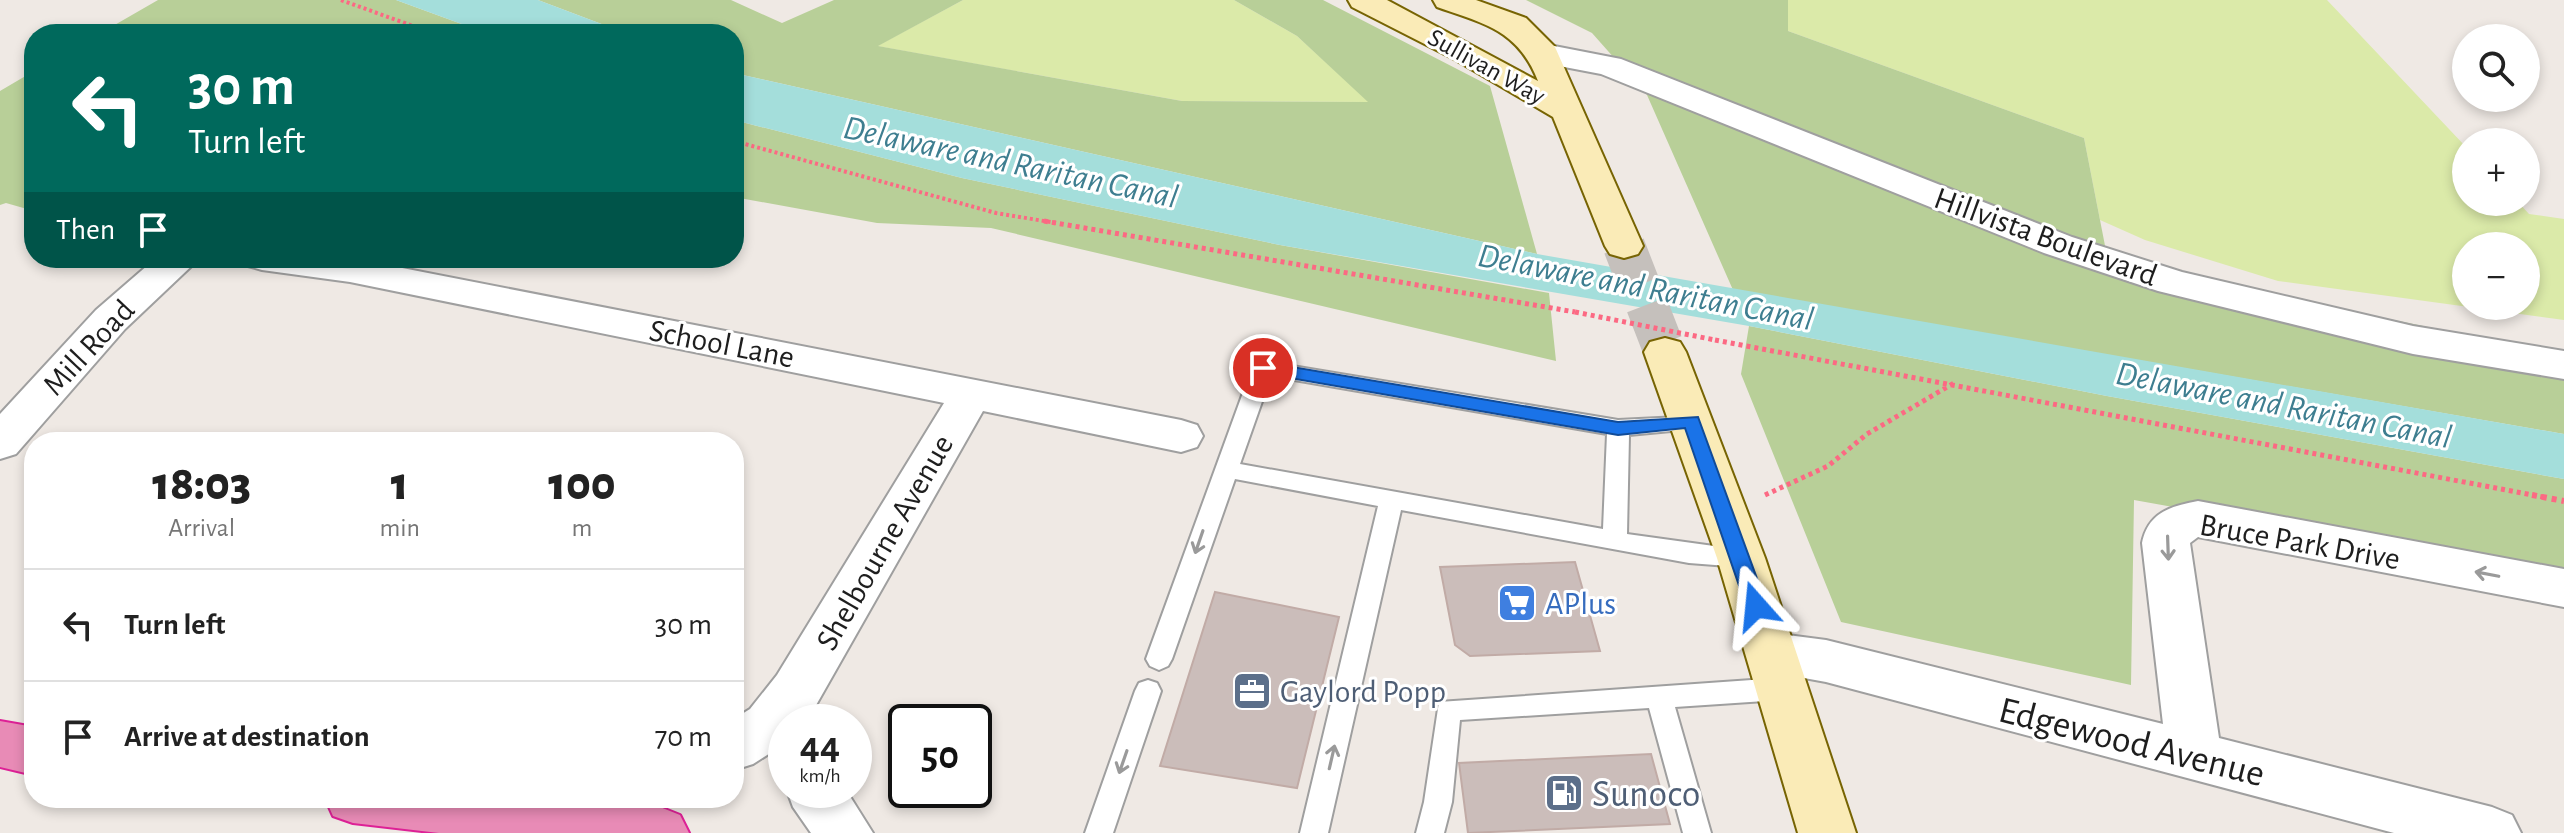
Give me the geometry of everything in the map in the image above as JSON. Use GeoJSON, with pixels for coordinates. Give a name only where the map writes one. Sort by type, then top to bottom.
{"type":"FeatureCollection","features":[{"type":"Feature","properties":{"kind":"highway"},"geometry":{"type":"LineString","coordinates":[[0,744],[24,749]]}},
{"type":"Feature","properties":{"kind":"highway"},"geometry":{"type":"LineString","coordinates":[[406,808],[475,821],[561,822],[660,833]]}},
{"type":"Feature","properties":{"kind":"main road","name":"Sullivan Way"},"geometry":{"type":"LineString","coordinates":[[1363,0],[1465,52],[1567,111]]}},
{"type":"Feature","properties":{"kind":"main road"},"geometry":{"type":"LineString","coordinates":[[1381,0],[1494,40],[1544,54]]}},
{"type":"Feature","properties":{"kind":"main road","name":"Sullivan Way"},"geometry":{"type":"LineString","coordinates":[[1448,0],[1515,25],[1544,54],[1624,246]]}},
{"type":"Feature","properties":{"kind":"main road"},"geometry":{"type":"LineString","coordinates":[[1665,352],[1741,558],[1827,833]]}},
{"type":"Feature","properties":{"kind":"street","name":"Hillvista Boulevard"},"geometry":{"type":"LineString","coordinates":[[1544,54],[1609,66],[2058,245],[2172,282],[2413,340],[2564,365]]}},
{"type":"Feature","properties":{"kind":"street","name":"Mill Road"},"geometry":{"type":"LineString","coordinates":[[0,443],[122,310],[167,268]]}},
{"type":"Feature","properties":{"kind":"street","name":"School Lane"},"geometry":{"type":"LineString","coordinates":[[335,268],[973,392],[1181,436]]}},
{"type":"Feature","properties":{"kind":"street","name":"Shelbourne Avenue"},"geometry":{"type":"LineString","coordinates":[[794,704],[973,392]]}},
{"type":"Feature","properties":{"kind":"street","name":"Bruce Park Drive"},"geometry":{"type":"LineString","coordinates":[[2194,757],[2166,543],[2168,533],[2181,522],[2198,519],[2564,588]]}},
{"type":"Feature","properties":{"kind":"street","name":"Edgewood Avenue"},"geometry":{"type":"LineString","coordinates":[[1777,672],[1826,661],[2492,833]]}},
{"type":"Feature","properties":{"kind":"street","name":"Shelbourne Avenue"},"geometry":{"type":"LineString","coordinates":[[744,741],[768,726]]}},
{"type":"Feature","properties":{"kind":"street"},"geometry":{"type":"LineString","coordinates":[[561,822],[606,808]]}},
{"type":"Feature","properties":{"kind":"street"},"geometry":{"type":"LineString","coordinates":[[826,808],[844,833]]}},
{"type":"Feature","properties":{"kind":"lane"},"geometry":{"type":"LineString","coordinates":[[1159,659],[1263,368],[1618,428],[1692,421]]}},
{"type":"Feature","properties":{"kind":"lane"},"geometry":{"type":"LineString","coordinates":[[1615,540],[1618,428]]}},
{"type":"Feature","properties":{"kind":"lane"},"geometry":{"type":"LineString","coordinates":[[1225,469],[1689,554],[1741,558]]}},
{"type":"Feature","properties":{"kind":"lane"},"geometry":{"type":"LineString","coordinates":[[1314,833],[1392,498]]}},
{"type":"Feature","properties":{"kind":"lane"},"geometry":{"type":"LineString","coordinates":[[1430,833],[1438,802],[1448,710],[1659,697],[1777,672]]}},
{"type":"Feature","properties":{"kind":"lane"},"geometry":{"type":"LineString","coordinates":[[1099,833],[1148,691]]}},
{"type":"Feature","properties":{"kind":"lane"},"geometry":{"type":"LineString","coordinates":[[1659,697],[1697,833]]}},
{"type":"Feature","properties":{"kind":"path"},"geometry":{"type":"LineString","coordinates":[[341,0],[407,24]]}},
{"type":"Feature","properties":{"kind":"path"},"geometry":{"type":"LineString","coordinates":[[744,144],[996,213],[1575,312],[2564,501]]}},
{"type":"Feature","properties":{"kind":"path"},"geometry":{"type":"LineString","coordinates":[[1760,497],[1828,466],[1867,434],[1954,383]]}},
{"type":"Feature","properties":{"kind":"green space"},"geometry":{"type":"Polygon","coordinates":[[[158,0],[396,0],[462,24],[116,24],[158,0]]]}},
{"type":"Feature","properties":{"kind":"green space"},"geometry":{"type":"Polygon","coordinates":[[[538,0],[731,0],[782,23],[834,0],[963,0],[878,46],[1182,101],[1368,102],[1297,36],[1234,0],[1323,0],[1490,86],[1537,254],[744,75],[744,24],[602,24],[538,0]]]}},
{"type":"Feature","properties":{"kind":"green space"},"geometry":{"type":"Polygon","coordinates":[[[963,0],[1234,0],[1297,36],[1369,102],[1182,101],[877,46],[963,0]]]}},
{"type":"Feature","properties":{"kind":"green space"},"geometry":{"type":"Polygon","coordinates":[[[1526,0],[1788,0],[1788,31],[2084,138],[2108,261],[2564,355],[2564,434],[1733,290],[1647,95],[1592,33],[1526,0]]]}},
{"type":"Feature","properties":{"kind":"green space"},"geometry":{"type":"Polygon","coordinates":[[[1788,0],[2327,0],[2452,132],[2452,216],[2540,216],[2564,219],[2564,320],[2540,317],[2540,232],[2452,232],[2452,305],[2278,281],[2145,240],[2100,220],[2084,138],[1788,31],[1788,0]]]}},
{"type":"Feature","properties":{"kind":"green space"},"geometry":{"type":"Polygon","coordinates":[[[24,77],[24,208],[6,203],[0,205],[0,91],[24,77]]]}},
{"type":"Feature","properties":{"kind":"green space"},"geometry":{"type":"Polygon","coordinates":[[[744,123],[962,178],[1280,245],[1549,293],[1556,361],[991,228],[877,223],[744,199],[744,123]]]}},
{"type":"Feature","properties":{"kind":"green space"},"geometry":{"type":"Polygon","coordinates":[[[1749,326],[2107,396],[2564,479],[2564,577],[2134,500],[2131,685],[1841,622],[1741,374],[1749,326]]]}},
{"type":"Feature","properties":{"kind":"water"},"geometry":{"type":"Polygon","coordinates":[[[396,0],[538,0],[602,24],[462,24],[396,0]]]}},
{"type":"Feature","properties":{"kind":"water","name":"Delaware and Raritan Canal"},"geometry":{"type":"Polygon","coordinates":[[[744,75],[1537,254],[2564,434],[2564,479],[2107,396],[1749,326],[1280,245],[962,178],[744,123],[744,75]]]}},
{"type":"Feature","properties":{"kind":"building","name":"APlus"},"geometry":{"type":"Polygon","coordinates":[[[1575,562],[1600,651],[1470,656],[1455,645],[1440,567],[1575,562]]]}},
{"type":"Feature","properties":{"kind":"building","name":"Gaylord Popp"},"geometry":{"type":"Polygon","coordinates":[[[1215,592],[1339,617],[1297,788],[1160,766],[1215,592]]]}},
{"type":"Feature","properties":{"kind":"building"},"geometry":{"type":"Polygon","coordinates":[[[1651,754],[1670,824],[1468,833],[1459,763],[1651,754]]]}},
{"type":"Feature","properties":{"kind":"tunnel"},"geometry":{"type":"LineString","coordinates":[[1624,246],[1665,352]]}},
{"type":"Feature","properties":{"kind":"place","name":"APlus"},"geometry":{"type":"Point","coordinates":[1517,603]}},
{"type":"Feature","properties":{"kind":"place","name":"Gaylord Popp"},"geometry":{"type":"Point","coordinates":[1252,691]}},
{"type":"Feature","properties":{"kind":"place","name":"Sunoco"},"geometry":{"type":"Point","coordinates":[1564,793]}},
{"type":"Feature","properties":{"kind":"route"},"geometry":{"type":"LineString","coordinates":[[1263,368],[1618,428],[1692,421],[1756,606]]}}]}
